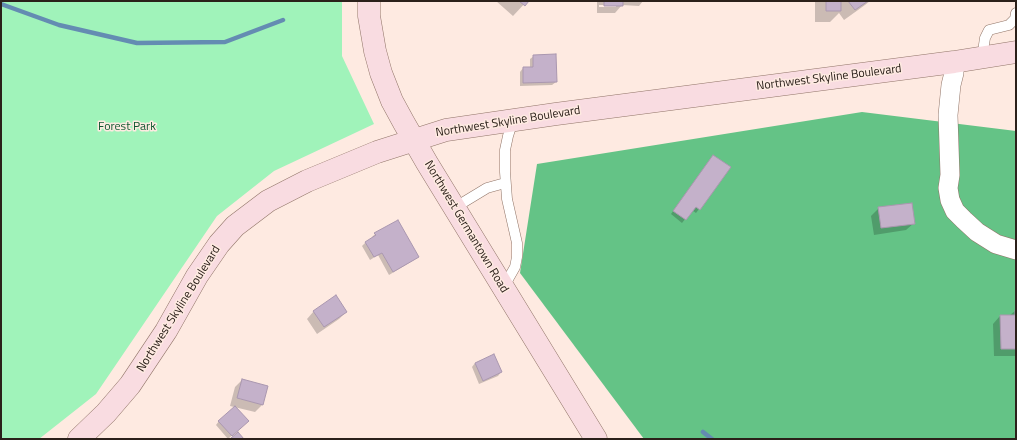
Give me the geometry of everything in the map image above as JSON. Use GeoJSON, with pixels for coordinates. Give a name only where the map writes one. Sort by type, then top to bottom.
{"type":"FeatureCollection","features":[{"type":"Feature","properties":{"kind":"main road","name":"Northwest Germantown Road"},"geometry":{"type":"LineString","coordinates":[[368,1],[375,51],[381,73],[392,101],[413,140],[454,208],[596,439]]}},
{"type":"Feature","properties":{"kind":"main road","name":"Northwest Skyline Boulevard"},"geometry":{"type":"LineString","coordinates":[[80,439],[106,413],[130,385],[166,331],[197,276],[219,244],[236,226],[268,201],[307,182],[377,152],[446,130],[954,62],[1016,52]]}},
{"type":"Feature","properties":{"kind":"street"},"geometry":{"type":"LineString","coordinates":[[954,62],[954,73],[951,85],[948,114],[950,175],[948,188],[950,200],[955,211],[977,232],[996,244],[1016,250]]}},
{"type":"Feature","properties":{"kind":"lane"},"geometry":{"type":"LineString","coordinates":[[982,58],[989,30],[1009,25],[1015,19],[1016,13]]}},
{"type":"Feature","properties":{"kind":"lane"},"geometry":{"type":"LineString","coordinates":[[503,288],[515,267],[518,243],[506,199],[505,183],[505,150],[513,120]]}},
{"type":"Feature","properties":{"kind":"lane"},"geometry":{"type":"LineString","coordinates":[[454,208],[487,188],[505,183]]}},
{"type":"Feature","properties":{"kind":"green space","name":"Forest Park"},"geometry":{"type":"Polygon","coordinates":[[[1,1],[342,1],[342,56],[374,124],[274,171],[217,216],[96,394],[39,439],[1,439],[1,1]]]}},
{"type":"Feature","properties":{"kind":"green space"},"geometry":{"type":"Polygon","coordinates":[[[862,112],[1016,131],[1016,439],[644,439],[520,273],[537,164],[862,112]]]}},
{"type":"Feature","properties":{"kind":"building"},"geometry":{"type":"Polygon","coordinates":[[[519,1],[529,1],[525,6],[519,1]]]}},
{"type":"Feature","properties":{"kind":"building"},"geometry":{"type":"Polygon","coordinates":[[[604,1],[623,1],[623,6],[604,6],[604,1]]]}},
{"type":"Feature","properties":{"kind":"building"},"geometry":{"type":"Polygon","coordinates":[[[826,1],[841,1],[841,11],[826,11],[826,1]]]}},
{"type":"Feature","properties":{"kind":"building"},"geometry":{"type":"Polygon","coordinates":[[[848,1],[868,1],[855,10],[848,1]]]}},
{"type":"Feature","properties":{"kind":"building"},"geometry":{"type":"Polygon","coordinates":[[[556,54],[557,82],[523,83],[523,67],[533,67],[533,55],[556,54]]]}},
{"type":"Feature","properties":{"kind":"building"},"geometry":{"type":"Polygon","coordinates":[[[713,155],[731,167],[700,210],[696,207],[686,220],[673,211],[713,155]]]}},
{"type":"Feature","properties":{"kind":"building"},"geometry":{"type":"Polygon","coordinates":[[[912,203],[915,224],[881,228],[878,207],[912,203]]]}},
{"type":"Feature","properties":{"kind":"building"},"geometry":{"type":"Polygon","coordinates":[[[398,220],[419,257],[393,272],[382,253],[374,257],[365,242],[376,235],[374,233],[398,220]]]}},
{"type":"Feature","properties":{"kind":"building"},"geometry":{"type":"Polygon","coordinates":[[[336,295],[347,312],[324,327],[313,311],[336,295]]]}},
{"type":"Feature","properties":{"kind":"building"},"geometry":{"type":"Polygon","coordinates":[[[1016,309],[1016,349],[1001,349],[1000,315],[1015,315],[1016,309]]]}},
{"type":"Feature","properties":{"kind":"building"},"geometry":{"type":"Polygon","coordinates":[[[494,354],[502,372],[483,381],[475,363],[494,354]]]}},
{"type":"Feature","properties":{"kind":"building"},"geometry":{"type":"Polygon","coordinates":[[[242,379],[268,386],[263,405],[237,398],[242,379]]]}},
{"type":"Feature","properties":{"kind":"building"},"geometry":{"type":"Polygon","coordinates":[[[235,406],[249,421],[232,436],[218,421],[235,406]]]}},
{"type":"Feature","properties":{"kind":"building"},"geometry":{"type":"Polygon","coordinates":[[[238,432],[244,439],[230,439],[238,432]]]}},
{"type":"Feature","properties":{"kind":"waterway"},"geometry":{"type":"LineString","coordinates":[[1,4],[59,25],[137,43],[225,42],[283,20]]}},
{"type":"Feature","properties":{"kind":"waterway"},"geometry":{"type":"LineString","coordinates":[[703,432],[712,439]]}}]}
